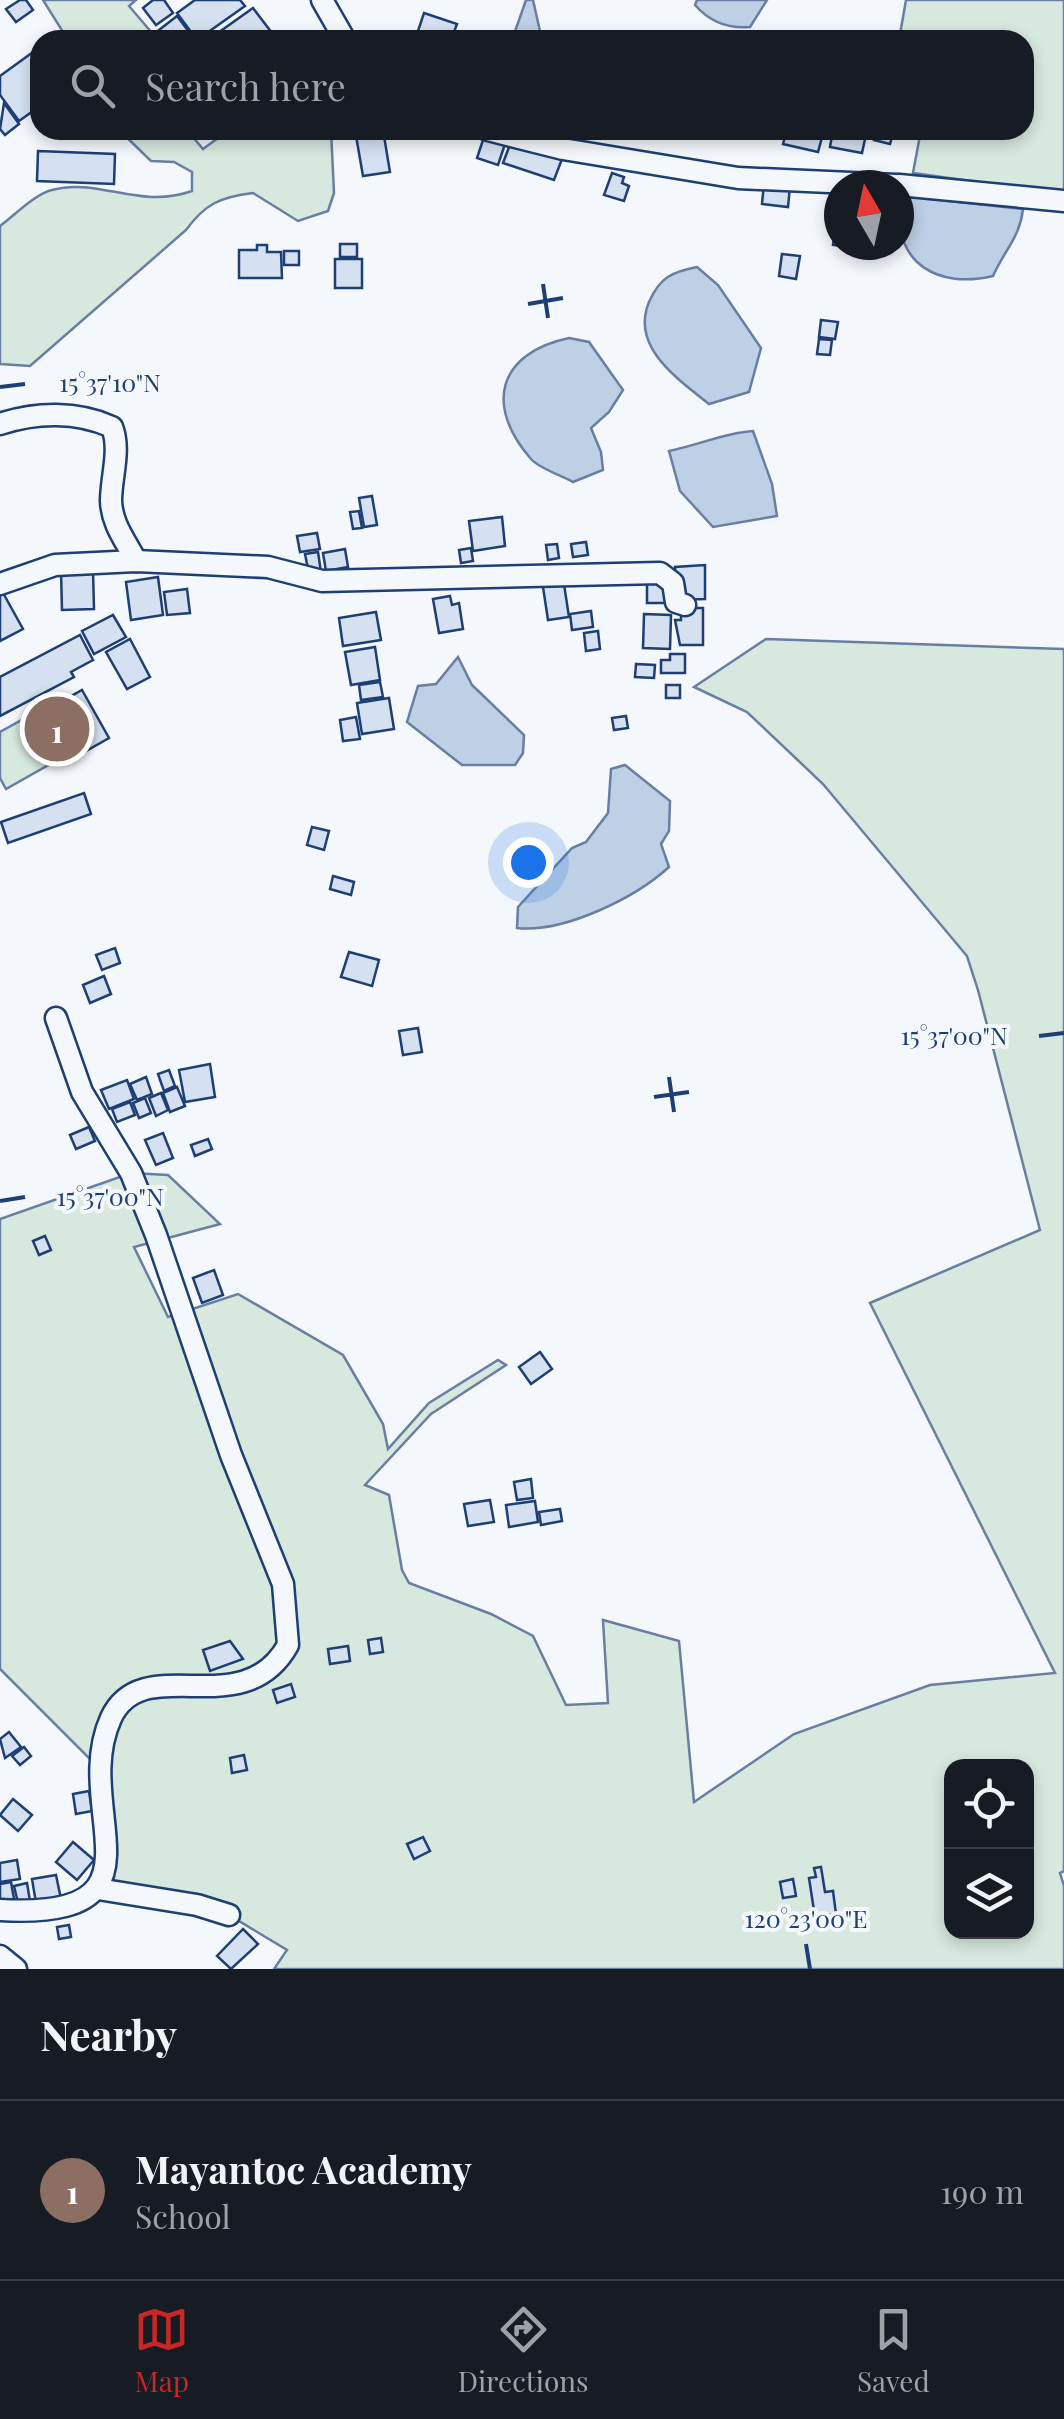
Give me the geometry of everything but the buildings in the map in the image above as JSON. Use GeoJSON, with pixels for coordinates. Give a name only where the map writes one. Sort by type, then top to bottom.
{"type":"FeatureCollection","features":[{"type":"Feature","properties":{"kind":"street"},"geometry":{"type":"LineString","coordinates":[[322,0],[338,30]]}},
{"type":"Feature","properties":{"kind":"street"},"geometry":{"type":"LineString","coordinates":[[527,140],[738,178],[824,182]]}},
{"type":"Feature","properties":{"kind":"street"},"geometry":{"type":"LineString","coordinates":[[914,186],[1064,200]]}},
{"type":"Feature","properties":{"kind":"street"},"geometry":{"type":"LineString","coordinates":[[0,424],[47,415],[90,417],[112,427],[116,443],[111,504],[116,528],[136,562]]}},
{"type":"Feature","properties":{"kind":"street"},"geometry":{"type":"LineString","coordinates":[[0,584],[54,565],[136,562],[268,566],[322,581],[660,573],[673,583],[676,602],[685,605]]}},
{"type":"Feature","properties":{"kind":"street"},"geometry":{"type":"LineString","coordinates":[[0,1910],[44,1913],[84,1900],[98,1889],[106,1855],[104,1742],[122,1701],[136,1690],[156,1685],[204,1689],[267,1672],[288,1645],[284,1584],[232,1454],[156,1236],[131,1173],[82,1092],[56,1018]]}},
{"type":"Feature","properties":{"kind":"street"},"geometry":{"type":"LineString","coordinates":[[98,1889],[229,1915]]}},
{"type":"Feature","properties":{"kind":"street"},"geometry":{"type":"LineString","coordinates":[[0,1956],[16,1969]]}},
{"type":"Feature","properties":{"kind":"shaded area"},"geometry":{"type":"Polygon","coordinates":[[[43,0],[136,0],[129,6],[149,30],[62,30],[43,0]]]}},
{"type":"Feature","properties":{"kind":"shaded area"},"geometry":{"type":"Polygon","coordinates":[[[906,0],[1064,0],[1064,194],[914,173],[919,140],[1034,140],[1034,30],[901,30],[906,0]]]}},
{"type":"Feature","properties":{"kind":"shaded area"},"geometry":{"type":"Polygon","coordinates":[[[129,140],[195,140],[203,149],[215,140],[331,140],[334,193],[328,211],[298,221],[253,193],[214,203],[30,366],[0,364],[0,226],[32,200],[52,190],[86,187],[154,197],[192,191],[192,172],[174,162],[151,161],[129,140]]]}},
{"type":"Feature","properties":{"kind":"shaded area"},"geometry":{"type":"Polygon","coordinates":[[[766,639],[1064,649],[1064,1871],[1060,1873],[1064,1886],[1064,1969],[274,1969],[287,1950],[229,1915],[98,1889],[103,1772],[0,1669],[0,1219],[131,1173],[168,1175],[220,1224],[134,1247],[168,1317],[238,1294],[343,1355],[383,1424],[388,1449],[429,1403],[498,1360],[506,1365],[431,1414],[365,1485],[389,1495],[402,1570],[409,1583],[491,1614],[533,1636],[566,1705],[608,1703],[603,1620],[679,1641],[694,1802],[794,1734],[930,1685],[1055,1673],[870,1303],[1040,1230],[978,990],[967,956],[823,784],[747,712],[694,687],[766,639]]]}},
{"type":"Feature","properties":{"kind":"shaded area"},"geometry":{"type":"Polygon","coordinates":[[[49,705],[75,750],[6,789],[0,778],[0,732],[49,705]]]}},
{"type":"Feature","properties":{"kind":"water"},"geometry":{"type":"Polygon","coordinates":[[[526,0],[533,0],[540,30],[516,30],[526,0]]]}},
{"type":"Feature","properties":{"kind":"water"},"geometry":{"type":"Polygon","coordinates":[[[697,0],[767,0],[750,27],[742,27],[712,20],[695,5],[697,0]]]}},
{"type":"Feature","properties":{"kind":"water"},"geometry":{"type":"Polygon","coordinates":[[[914,197],[1023,209],[1015,236],[993,276],[955,279],[924,267],[914,259],[914,197]]]}},
{"type":"Feature","properties":{"kind":"water"},"geometry":{"type":"Polygon","coordinates":[[[697,267],[718,285],[761,348],[749,392],[709,404],[671,373],[651,347],[646,333],[649,302],[662,281],[697,267]]]}},
{"type":"Feature","properties":{"kind":"water"},"geometry":{"type":"Polygon","coordinates":[[[569,338],[589,342],[623,390],[609,412],[591,428],[601,452],[603,470],[573,482],[531,459],[516,439],[504,401],[513,369],[526,356],[569,338]]]}},
{"type":"Feature","properties":{"kind":"water"},"geometry":{"type":"Polygon","coordinates":[[[753,431],[772,484],[777,516],[713,527],[680,491],[669,451],[753,431]]]}},
{"type":"Feature","properties":{"kind":"water"},"geometry":{"type":"Polygon","coordinates":[[[458,657],[472,685],[524,735],[523,753],[515,765],[462,765],[407,722],[418,686],[436,684],[458,657]]]}},
{"type":"Feature","properties":{"kind":"water"},"geometry":{"type":"Polygon","coordinates":[[[625,765],[670,801],[669,831],[661,844],[669,867],[638,890],[598,911],[556,925],[517,928],[518,907],[572,848],[586,842],[608,813],[611,769],[625,765]]]}},
{"type":"Feature","properties":{"kind":"place","name":"Mayantoc Academy"},"geometry":{"type":"Point","coordinates":[57,729]}}]}
